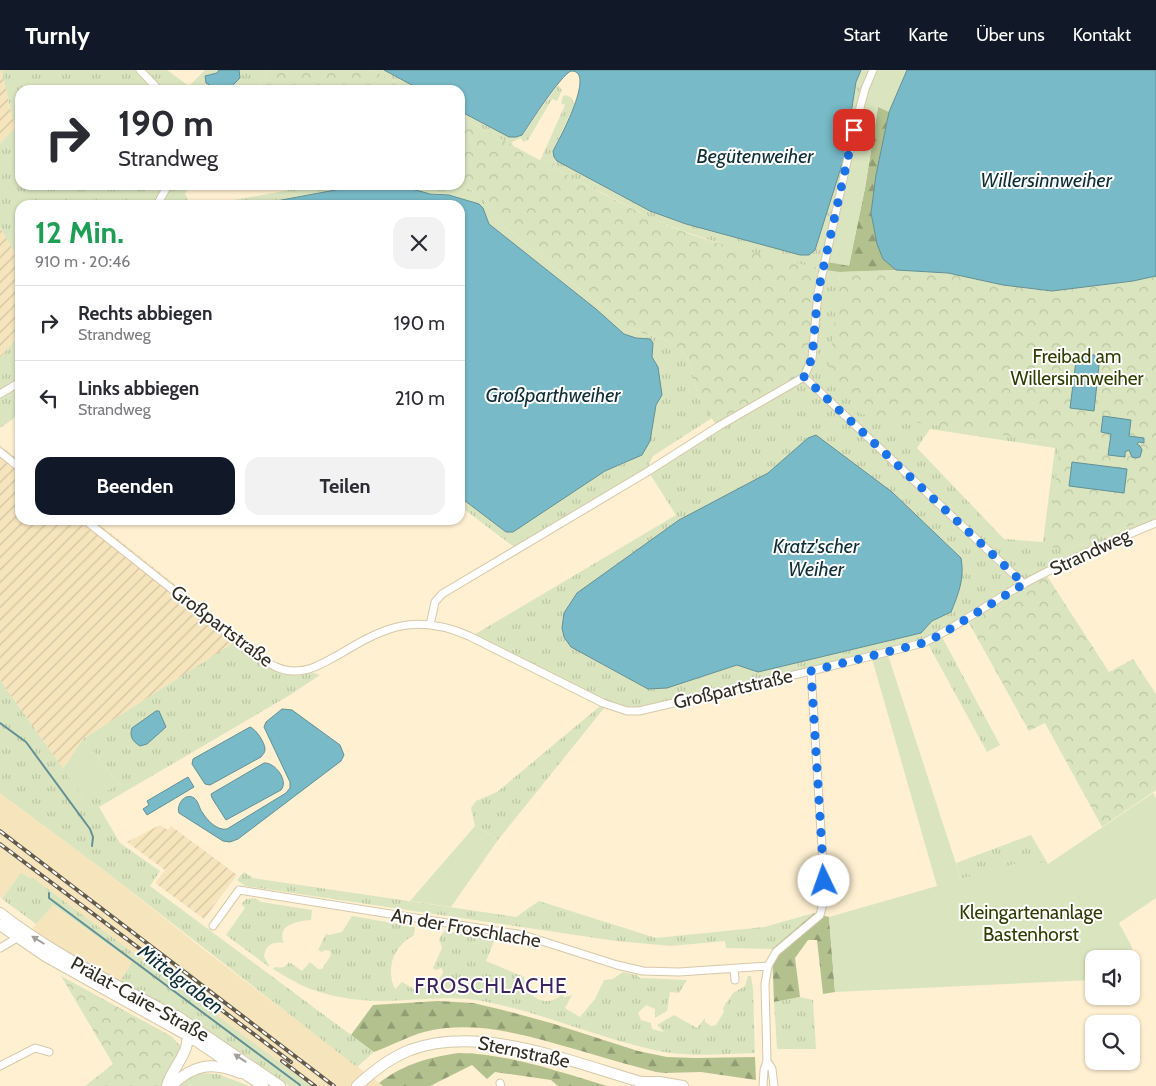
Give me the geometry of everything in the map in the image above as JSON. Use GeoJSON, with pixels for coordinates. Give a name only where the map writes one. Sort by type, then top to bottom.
{"type":"FeatureCollection","features":[{"type":"Feature","properties":{"kind":"street"},"geometry":{"type":"LineString","coordinates":[[140,70],[155,85]]}},
{"type":"Feature","properties":{"kind":"street"},"geometry":{"type":"LineString","coordinates":[[430,625],[435,602],[442,594],[647,472],[717,427],[804,377],[812,358],[818,292],[854,130],[865,89],[873,70]]}},
{"type":"Feature","properties":{"kind":"street"},"geometry":{"type":"LineString","coordinates":[[804,377],[1024,584]]}},
{"type":"Feature","properties":{"kind":"street"},"geometry":{"type":"LineString","coordinates":[[0,394],[15,385]]}},
{"type":"Feature","properties":{"kind":"street"},"geometry":{"type":"LineString","coordinates":[[0,452],[15,464]]}},
{"type":"Feature","properties":{"kind":"street","name":"Strandweg"},"geometry":{"type":"LineString","coordinates":[[811,671],[923,643],[940,635],[1024,584],[1127,534],[1156,523]]}},
{"type":"Feature","properties":{"kind":"street","name":"Großpartstraße"},"geometry":{"type":"LineString","coordinates":[[91,525],[256,656],[282,669],[292,671],[310,669],[321,665],[370,636],[392,627],[430,625],[452,629],[469,636],[602,703],[627,711],[640,711],[811,671],[825,896],[820,915],[776,952],[768,966]]}},
{"type":"Feature","properties":{"kind":"street","name":"An der Froschlache"},"geometry":{"type":"LineString","coordinates":[[213,926],[239,890],[523,935],[616,965],[643,971],[679,972],[768,966]]}},
{"type":"Feature","properties":{"kind":"street","name":"Prälat-Caire-Straße"},"geometry":{"type":"LineString","coordinates":[[0,913],[45,956],[177,1016],[280,1086]]}},
{"type":"Feature","properties":{"kind":"street","name":"Prälat-Caire-Straße"},"geometry":{"type":"LineString","coordinates":[[0,925],[20,934]]}},
{"type":"Feature","properties":{"kind":"street"},"geometry":{"type":"LineString","coordinates":[[0,948],[20,934]]}},
{"type":"Feature","properties":{"kind":"street"},"geometry":{"type":"LineString","coordinates":[[763,1086],[764,1070],[767,1061],[765,984],[768,966]]}},
{"type":"Feature","properties":{"kind":"street"},"geometry":{"type":"LineString","coordinates":[[734,969],[735,980]]}},
{"type":"Feature","properties":{"kind":"street","name":"Prälat-Caire-Straße"},"geometry":{"type":"LineString","coordinates":[[86,973],[188,1035],[263,1086]]}},
{"type":"Feature","properties":{"kind":"street"},"geometry":{"type":"LineString","coordinates":[[167,1086],[184,1053],[188,1035],[182,1025],[172,1015]]}},
{"type":"Feature","properties":{"kind":"street","name":"Sternstraße"},"geometry":{"type":"LineString","coordinates":[[357,1086],[388,1061],[408,1051],[426,1045],[459,1041],[503,1044],[645,1084],[659,1082],[683,1086]]}},
{"type":"Feature","properties":{"kind":"street"},"geometry":{"type":"LineString","coordinates":[[0,1066],[36,1048],[49,1052]]}},
{"type":"Feature","properties":{"kind":"street"},"geometry":{"type":"LineString","coordinates":[[767,1061],[772,1069],[774,1086]]}},
{"type":"Feature","properties":{"kind":"street"},"geometry":{"type":"LineString","coordinates":[[171,1086],[184,1074],[205,1067],[222,1067],[253,1079]]}},
{"type":"Feature","properties":{"kind":"shaded area"},"geometry":{"type":"Polygon","coordinates":[[[0,70],[3,70],[15,128],[0,144],[0,70]]]}},
{"type":"Feature","properties":{"kind":"shaded area"},"geometry":{"type":"Polygon","coordinates":[[[0,227],[15,253],[15,340],[0,358],[0,227]]]}},
{"type":"Feature","properties":{"kind":"shaded area"},"geometry":{"type":"Polygon","coordinates":[[[0,445],[15,457],[15,525],[100,525],[242,638],[83,739],[63,769],[0,680],[0,445]]]}},
{"type":"Feature","properties":{"kind":"shaded area"},"geometry":{"type":"Polygon","coordinates":[[[0,793],[105,871],[203,949],[383,1086],[311,1086],[21,872],[2,899],[0,897],[0,793]]]}},
{"type":"Feature","properties":{"kind":"shaded area"},"geometry":{"type":"Polygon","coordinates":[[[160,825],[168,830],[171,826],[237,875],[204,919],[155,883],[165,870],[127,842],[160,825]]]}},
{"type":"Feature","properties":{"kind":"shaded area"},"geometry":{"type":"Polygon","coordinates":[[[52,905],[132,962],[120,981],[31,930],[52,905]]]}},
{"type":"Feature","properties":{"kind":"green space"},"geometry":{"type":"Polygon","coordinates":[[[3,70],[167,70],[188,85],[15,85],[15,128],[3,70]]]}},
{"type":"Feature","properties":{"kind":"green space"},"geometry":{"type":"Polygon","coordinates":[[[205,70],[270,70],[258,85],[190,85],[205,70]]]}},
{"type":"Feature","properties":{"kind":"green space"},"geometry":{"type":"Polygon","coordinates":[[[270,70],[372,70],[400,85],[258,85],[270,70]]]}},
{"type":"Feature","properties":{"kind":"green space"},"geometry":{"type":"Polygon","coordinates":[[[372,70],[384,70],[412,85],[400,85],[372,70]]]}},
{"type":"Feature","properties":{"kind":"green space"},"geometry":{"type":"Polygon","coordinates":[[[861,70],[875,70],[826,270],[946,273],[1018,288],[1047,291],[1061,290],[1064,308],[839,277],[839,279],[1027,439],[1061,444],[1063,551],[1156,516],[1156,521],[1045,571],[1047,576],[969,623],[966,617],[922,641],[640,708],[627,709],[617,706],[472,636],[676,515],[648,471],[717,427],[719,243],[649,217],[552,167],[557,161],[650,211],[686,224],[800,255],[809,255],[815,250],[844,158],[856,82],[861,70]],[[930,429],[917,448],[1004,539],[1043,542],[1055,448],[930,429]],[[816,435],[808,438],[768,473],[679,520],[564,637],[571,647],[648,689],[667,688],[737,665],[758,672],[921,633],[932,621],[951,612],[961,579],[961,558],[892,492],[816,435]]]}},
{"type":"Feature","properties":{"kind":"green space"},"geometry":{"type":"Polygon","coordinates":[[[875,70],[907,70],[889,112],[878,107],[865,188],[849,266],[828,262],[853,141],[875,70]]]}},
{"type":"Feature","properties":{"kind":"green space"},"geometry":{"type":"Polygon","coordinates":[[[558,85],[562,90],[557,101],[552,99],[528,140],[523,142],[521,138],[512,142],[513,146],[465,120],[465,114],[509,137],[522,135],[558,85]]]}},
{"type":"Feature","properties":{"kind":"green space"},"geometry":{"type":"Polygon","coordinates":[[[566,95],[572,98],[574,105],[553,151],[554,157],[547,164],[540,161],[565,105],[561,103],[563,96],[566,95]]]}},
{"type":"Feature","properties":{"kind":"green space"},"geometry":{"type":"Polygon","coordinates":[[[878,106],[889,112],[876,175],[871,213],[877,244],[883,258],[896,270],[840,272],[826,270],[828,262],[849,265],[865,188],[878,106]]]}},
{"type":"Feature","properties":{"kind":"green space"},"geometry":{"type":"Polygon","coordinates":[[[465,120],[547,164],[554,157],[557,161],[552,167],[665,224],[716,242],[822,269],[810,357],[802,376],[716,425],[698,397],[692,369],[680,349],[669,341],[642,333],[622,324],[494,218],[489,207],[481,197],[466,187],[465,120]]]}},
{"type":"Feature","properties":{"kind":"green space"},"geometry":{"type":"Polygon","coordinates":[[[15,128],[15,190],[188,190],[185,194],[188,200],[15,200],[15,253],[0,227],[0,144],[15,128]]]}},
{"type":"Feature","properties":{"kind":"green space"},"geometry":{"type":"Polygon","coordinates":[[[465,187],[480,195],[492,211],[494,218],[622,324],[642,333],[669,341],[680,349],[692,369],[698,397],[712,418],[653,456],[647,469],[514,547],[465,510],[465,501],[506,532],[605,471],[628,462],[650,441],[656,405],[662,395],[658,367],[652,357],[653,343],[650,339],[636,338],[624,334],[596,309],[489,224],[483,208],[454,196],[416,190],[465,190],[465,187]]]}},
{"type":"Feature","properties":{"kind":"green space"},"geometry":{"type":"Polygon","coordinates":[[[289,190],[335,190],[282,200],[234,200],[289,190]]]}},
{"type":"Feature","properties":{"kind":"green space","name":"Freibad am Willersinnweiher"},"geometry":{"type":"Polygon","coordinates":[[[896,270],[948,273],[1003,285],[1052,291],[1133,281],[1156,276],[1156,516],[1063,551],[1048,546],[1060,444],[861,414],[829,371],[840,272],[896,270]]]}},
{"type":"Feature","properties":{"kind":"green space"},"geometry":{"type":"Polygon","coordinates":[[[15,340],[15,418],[0,428],[0,358],[15,340]]]}},
{"type":"Feature","properties":{"kind":"green space"},"geometry":{"type":"Polygon","coordinates":[[[1047,576],[1109,672],[1133,659],[1156,694],[1156,790],[1102,827],[1045,723],[1029,731],[969,623],[1047,576]]]}},
{"type":"Feature","properties":{"kind":"green space"},"geometry":{"type":"Polygon","coordinates":[[[942,637],[1000,745],[987,752],[928,644],[942,637]]]}},
{"type":"Feature","properties":{"kind":"green space"},"geometry":{"type":"Polygon","coordinates":[[[235,642],[270,667],[311,672],[320,675],[290,695],[99,807],[120,843],[160,871],[150,886],[374,1052],[357,1067],[105,871],[0,793],[0,680],[84,798],[119,784],[83,739],[235,642]]]}},
{"type":"Feature","properties":{"kind":"green space","name":"Kleingartenanlage Bastenhorst"},"geometry":{"type":"Polygon","coordinates":[[[888,655],[961,879],[1028,860],[1048,864],[1153,793],[1156,798],[1156,898],[1119,923],[1132,950],[1085,950],[1085,980],[835,992],[829,917],[937,886],[872,659],[888,655]]]}},
{"type":"Feature","properties":{"kind":"green space"},"geometry":{"type":"Polygon","coordinates":[[[600,706],[605,707],[498,840],[475,826],[471,808],[476,801],[497,792],[600,706]]]}},
{"type":"Feature","properties":{"kind":"green space"},"geometry":{"type":"Polygon","coordinates":[[[83,739],[119,784],[94,799],[84,798],[63,769],[83,739]]]}},
{"type":"Feature","properties":{"kind":"green space"},"geometry":{"type":"Polygon","coordinates":[[[475,826],[498,840],[451,907],[410,901],[475,826]]]}},
{"type":"Feature","properties":{"kind":"green space"},"geometry":{"type":"Polygon","coordinates":[[[1031,835],[1048,864],[1028,861],[961,879],[956,863],[1031,835]]]}},
{"type":"Feature","properties":{"kind":"green space"},"geometry":{"type":"Polygon","coordinates":[[[21,872],[29,878],[33,878],[311,1086],[289,1086],[247,1056],[176,1012],[120,981],[132,962],[53,905],[36,924],[2,899],[21,872]]]}},
{"type":"Feature","properties":{"kind":"green space"},"geometry":{"type":"Polygon","coordinates":[[[244,872],[253,878],[516,917],[539,901],[656,938],[764,927],[814,913],[772,949],[726,948],[725,941],[671,946],[616,941],[245,886],[237,880],[244,872]]]}},
{"type":"Feature","properties":{"kind":"green space"},"geometry":{"type":"Polygon","coordinates":[[[255,898],[261,902],[312,910],[311,920],[300,921],[285,928],[282,937],[284,943],[273,943],[266,949],[264,957],[269,967],[226,935],[245,908],[241,904],[246,899],[255,898]]]}},
{"type":"Feature","properties":{"kind":"green space"},"geometry":{"type":"Polygon","coordinates":[[[814,913],[829,917],[835,992],[823,994],[817,940],[808,940],[795,958],[800,997],[774,1002],[772,949],[814,913]]]}},
{"type":"Feature","properties":{"kind":"green space"},"geometry":{"type":"Polygon","coordinates":[[[352,916],[415,927],[414,935],[401,945],[393,958],[391,973],[395,989],[402,982],[414,989],[422,980],[429,987],[435,986],[443,973],[442,968],[435,970],[433,968],[442,948],[439,939],[444,931],[495,939],[486,961],[524,977],[529,990],[537,999],[549,1001],[562,995],[565,997],[572,995],[565,1008],[580,1017],[595,999],[604,980],[613,979],[623,972],[637,975],[640,978],[687,980],[679,993],[670,992],[667,1011],[655,1018],[655,1009],[646,1005],[638,1013],[641,1020],[651,1023],[652,1029],[664,1032],[657,1025],[674,1015],[697,1028],[705,1018],[705,1022],[711,1026],[716,1025],[724,1012],[723,1008],[733,993],[745,986],[748,976],[751,976],[755,1053],[702,1055],[663,1052],[608,1038],[525,1011],[470,999],[445,998],[381,1001],[341,997],[321,993],[303,986],[273,969],[285,966],[289,962],[302,971],[310,962],[318,969],[322,969],[331,955],[330,951],[325,950],[322,952],[318,950],[326,934],[342,932],[352,916]]]}},
{"type":"Feature","properties":{"kind":"green space"},"geometry":{"type":"Polygon","coordinates":[[[61,976],[171,1036],[182,1047],[162,1086],[85,1086],[113,1064],[61,976]]]}},
{"type":"Feature","properties":{"kind":"green space"},"geometry":{"type":"Polygon","coordinates":[[[800,997],[813,1000],[816,1049],[777,1049],[774,1002],[800,997]]]}},
{"type":"Feature","properties":{"kind":"green space"},"geometry":{"type":"Polygon","coordinates":[[[438,1001],[473,1003],[503,1010],[551,1023],[638,1051],[667,1057],[755,1057],[756,1080],[701,1072],[656,1072],[541,1039],[483,1028],[444,1028],[424,1032],[374,1052],[351,1035],[373,1005],[438,1001]]]}},
{"type":"Feature","properties":{"kind":"green space"},"geometry":{"type":"Polygon","coordinates":[[[459,1053],[516,1060],[607,1086],[558,1086],[551,1080],[495,1072],[487,1079],[472,1065],[430,1086],[383,1086],[379,1083],[388,1076],[417,1062],[459,1053]]]}},
{"type":"Feature","properties":{"kind":"green space"},"geometry":{"type":"Polygon","coordinates":[[[201,1073],[218,1074],[249,1086],[177,1086],[201,1073]]]}},
{"type":"Feature","properties":{"kind":"water"},"geometry":{"type":"Polygon","coordinates":[[[219,70],[239,70],[240,78],[233,85],[210,85],[206,83],[205,76],[217,73],[219,70]]]}},
{"type":"Feature","properties":{"kind":"water","name":"Begütenweiher"},"geometry":{"type":"Polygon","coordinates":[[[384,70],[861,70],[856,82],[844,158],[815,250],[809,255],[800,255],[686,224],[650,211],[557,161],[553,151],[573,108],[580,82],[578,74],[571,71],[560,81],[522,135],[516,137],[509,137],[465,114],[465,85],[412,85],[384,70]]]}},
{"type":"Feature","properties":{"kind":"water","name":"Willersinnweiher"},"geometry":{"type":"Polygon","coordinates":[[[907,70],[1156,70],[1156,276],[1133,281],[1052,291],[1003,285],[948,273],[896,270],[883,259],[877,244],[871,213],[876,175],[889,112],[907,70]]]}},
{"type":"Feature","properties":{"kind":"water","name":"Großparthweiher"},"geometry":{"type":"Polygon","coordinates":[[[335,190],[416,190],[430,194],[449,195],[479,204],[483,208],[489,224],[596,309],[624,334],[636,338],[650,339],[653,343],[652,357],[658,367],[662,395],[656,405],[650,441],[642,455],[605,471],[513,532],[506,532],[465,501],[465,200],[282,200],[335,190]]]}},
{"type":"Feature","properties":{"kind":"water"},"geometry":{"type":"Polygon","coordinates":[[[1077,353],[1100,356],[1094,411],[1070,408],[1077,353]]]}},
{"type":"Feature","properties":{"kind":"water"},"geometry":{"type":"Polygon","coordinates":[[[1103,416],[1131,420],[1129,436],[1144,438],[1144,443],[1139,442],[1137,444],[1142,450],[1140,457],[1132,457],[1129,450],[1125,452],[1125,457],[1108,455],[1111,434],[1101,432],[1103,416]]]}},
{"type":"Feature","properties":{"kind":"water","name":"Kratz'scher Weiher"},"geometry":{"type":"Polygon","coordinates":[[[816,435],[892,492],[961,558],[961,579],[951,612],[932,621],[921,633],[758,672],[737,665],[667,688],[648,689],[571,647],[564,637],[562,628],[564,613],[577,593],[679,520],[768,473],[808,438],[816,435]]]}},
{"type":"Feature","properties":{"kind":"water"},"geometry":{"type":"Polygon","coordinates":[[[1072,462],[1127,469],[1124,493],[1069,486],[1072,462]]]}},
{"type":"Feature","properties":{"kind":"water"},"geometry":{"type":"Polygon","coordinates":[[[282,709],[292,710],[340,745],[344,755],[341,761],[238,839],[230,842],[223,841],[179,813],[178,810],[182,800],[187,797],[194,798],[209,821],[220,828],[227,829],[286,793],[290,788],[290,782],[264,727],[266,722],[282,709]]]}},
{"type":"Feature","properties":{"kind":"water"},"geometry":{"type":"Polygon","coordinates":[[[156,711],[159,711],[166,727],[147,744],[140,746],[132,738],[132,728],[156,711]]]}},
{"type":"Feature","properties":{"kind":"water"},"geometry":{"type":"Polygon","coordinates":[[[250,727],[264,743],[265,750],[261,757],[210,785],[205,784],[192,764],[193,759],[250,727]]]}},
{"type":"Feature","properties":{"kind":"water"},"geometry":{"type":"Polygon","coordinates":[[[264,763],[272,766],[280,773],[283,782],[281,790],[226,820],[211,794],[264,763]]]}},
{"type":"Feature","properties":{"kind":"water"},"geometry":{"type":"Polygon","coordinates":[[[188,777],[194,787],[147,815],[143,809],[149,805],[147,801],[188,777]]]}},
{"type":"Feature","properties":{"kind":"waterway","name":"Mittelgraben"},"geometry":{"type":"LineString","coordinates":[[0,723],[26,742],[90,829],[93,837],[92,846]]}},
{"type":"Feature","properties":{"kind":"waterway","name":"Mittelgraben"},"geometry":{"type":"LineString","coordinates":[[49,893],[49,898],[300,1085]]}},
{"type":"Feature","properties":{"kind":"railway"},"geometry":{"type":"LineString","coordinates":[[0,831],[334,1086]]}},
{"type":"Feature","properties":{"kind":"railway"},"geometry":{"type":"LineString","coordinates":[[0,844],[291,1062]]}},
{"type":"Feature","properties":{"kind":"railway"},"geometry":{"type":"LineString","coordinates":[[282,1061],[315,1086]]}},
{"type":"Feature","properties":{"kind":"district","name":"FROSCHLACHE"},"geometry":{"type":"Point","coordinates":[491,985]}},
{"type":"Feature","properties":{"kind":"route"},"geometry":{"type":"LineString","coordinates":[[824,881],[811,671],[923,643],[940,635],[1024,584],[804,377],[812,358],[818,292],[827,259],[854,130]]}}]}
